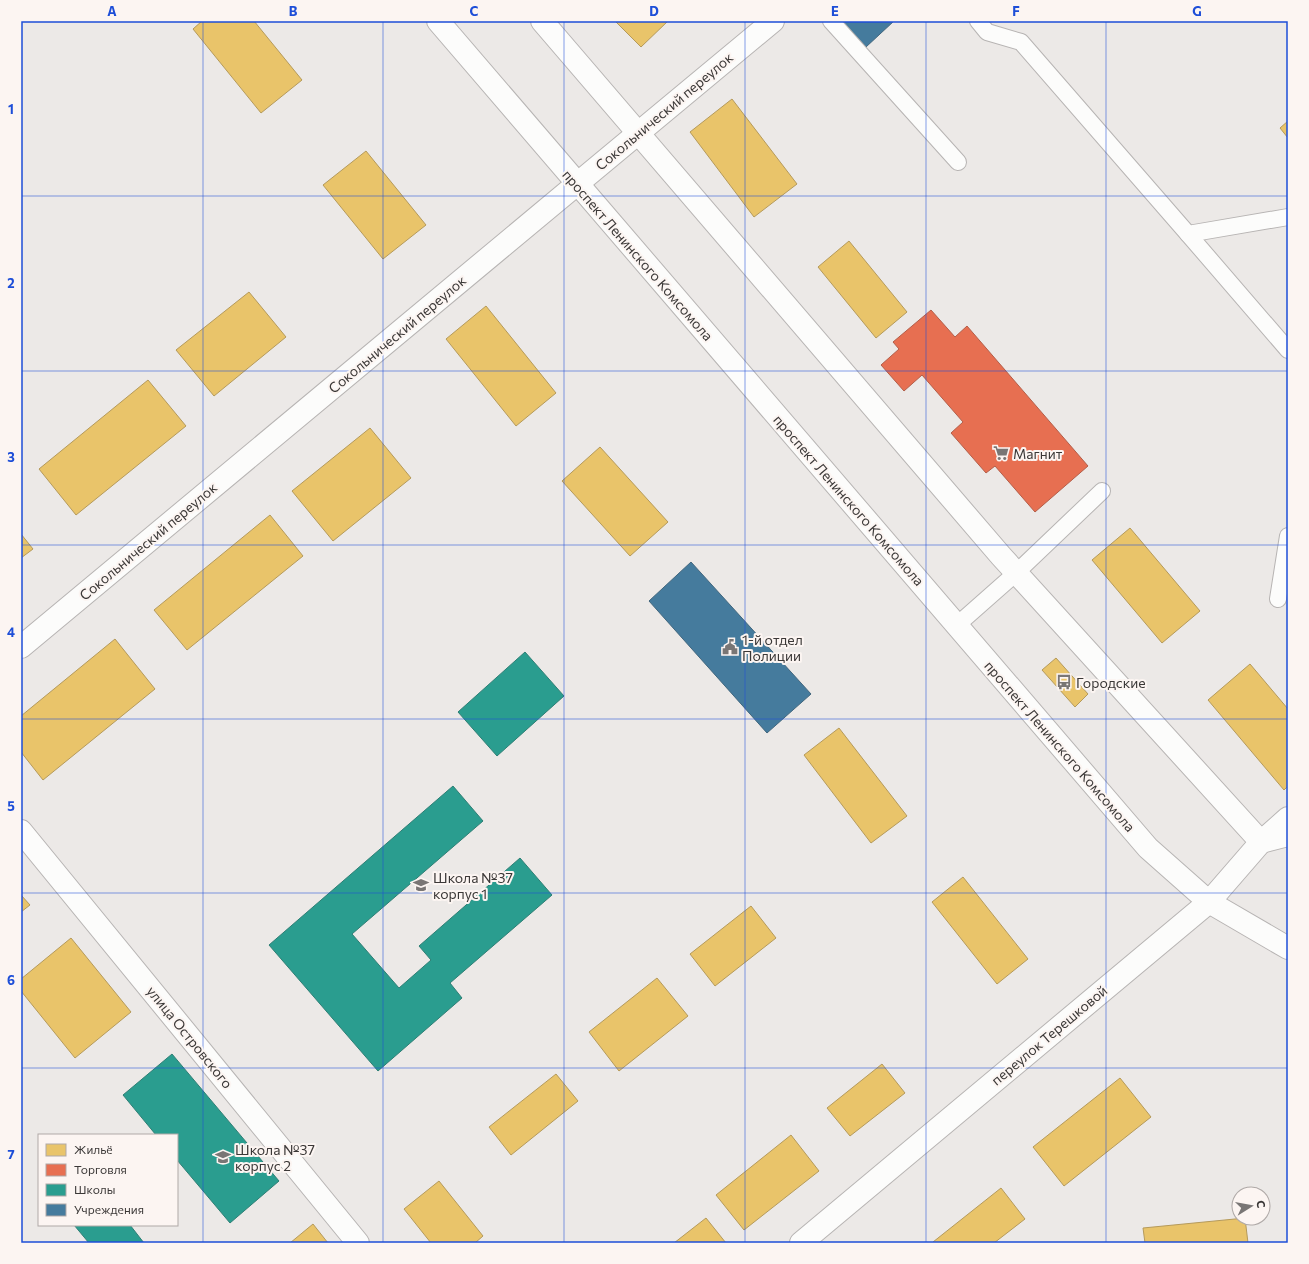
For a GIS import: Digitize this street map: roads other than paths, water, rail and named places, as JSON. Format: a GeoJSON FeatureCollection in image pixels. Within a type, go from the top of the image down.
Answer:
{"type":"FeatureCollection","features":[{"type":"Feature","properties":{"kind":"street","name":"проспект Ленинского Комсомола"},"geometry":{"type":"LineString","coordinates":[[438,21],[1148,848],[1209,902],[1288,948]]}},
{"type":"Feature","properties":{"kind":"street"},"geometry":{"type":"LineString","coordinates":[[542,21],[1016,572],[1261,842],[1288,835]]}},
{"type":"Feature","properties":{"kind":"street","name":"Сокольнический переулок"},"geometry":{"type":"LineString","coordinates":[[21,647],[773,21]]}},
{"type":"Feature","properties":{"kind":"street","name":"переулок Терешковой"},"geometry":{"type":"LineString","coordinates":[[801,1243],[1209,902],[1261,842],[1288,818]]}},
{"type":"Feature","properties":{"kind":"street","name":"улица Островского"},"geometry":{"type":"LineString","coordinates":[[21,831],[358,1243]]}},
{"type":"Feature","properties":{"kind":"lane"},"geometry":{"type":"LineString","coordinates":[[831,21],[958,162]]}},
{"type":"Feature","properties":{"kind":"lane"},"geometry":{"type":"LineString","coordinates":[[978,21],[987,32],[1021,42],[1288,350]]}},
{"type":"Feature","properties":{"kind":"lane"},"geometry":{"type":"LineString","coordinates":[[1188,234],[1288,217]]}},
{"type":"Feature","properties":{"kind":"lane"},"geometry":{"type":"LineString","coordinates":[[956,626],[1102,491]]}},
{"type":"Feature","properties":{"kind":"lane"},"geometry":{"type":"LineString","coordinates":[[1278,599],[1288,536]]}},
{"type":"Feature","properties":{"kind":"place","name":"Магнит"},"geometry":{"type":"Point","coordinates":[1001,453]}},
{"type":"Feature","properties":{"kind":"place","name":"1-й отдел Полиции"},"geometry":{"type":"Point","coordinates":[730,647]}},
{"type":"Feature","properties":{"kind":"place","name":"Городские"},"geometry":{"type":"Point","coordinates":[1064,682]}},
{"type":"Feature","properties":{"kind":"place","name":"Школа №37 корпус 1"},"geometry":{"type":"Point","coordinates":[421,885]}},
{"type":"Feature","properties":{"kind":"place","name":"Школа №37 корпус 2"},"geometry":{"type":"Point","coordinates":[223,1157]}}]}
